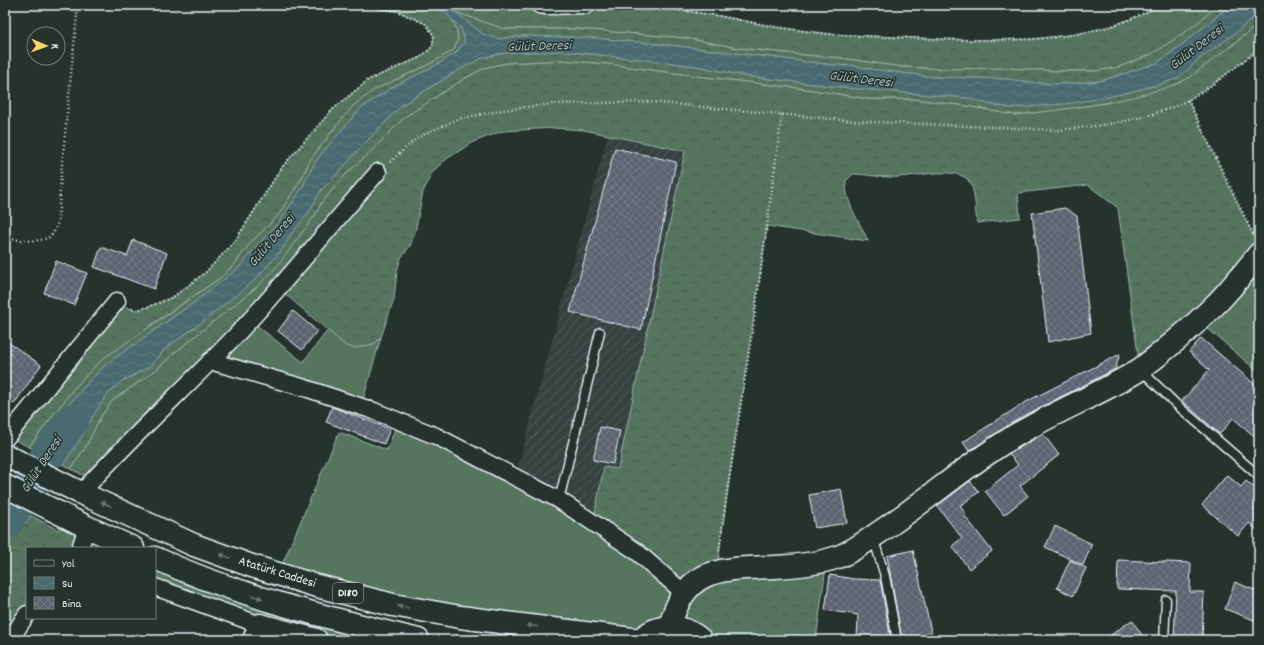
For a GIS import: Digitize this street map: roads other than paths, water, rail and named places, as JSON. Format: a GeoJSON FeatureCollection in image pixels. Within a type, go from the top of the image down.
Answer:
{"type":"FeatureCollection","features":[{"type":"Feature","properties":{"kind":"main road"},"geometry":{"type":"LineString","coordinates":[[670,627],[673,613],[679,600],[698,580],[706,575],[717,571],[797,566],[820,562],[840,556],[873,536],[1008,440],[1049,416],[1109,387],[1140,369],[1178,339],[1219,301],[1257,247]]}},
{"type":"Feature","properties":{"kind":"main road","name":"Atatürk Caddesi"},"geometry":{"type":"LineString","coordinates":[[12,458],[77,491],[194,545],[252,566],[317,586],[393,605],[460,617],[640,640],[654,630],[670,627],[687,630],[701,640]]}},
{"type":"Feature","properties":{"kind":"main road"},"geometry":{"type":"LineString","coordinates":[[5,486],[131,547]]}},
{"type":"Feature","properties":{"kind":"main road","name":"D180"},"geometry":{"type":"LineString","coordinates":[[156,558],[183,571],[241,592],[418,640]]}},
{"type":"Feature","properties":{"kind":"main road"},"geometry":{"type":"LineString","coordinates":[[257,632],[316,640]]}},
{"type":"Feature","properties":{"kind":"street"},"geometry":{"type":"LineString","coordinates":[[539,5],[587,5]]}},
{"type":"Feature","properties":{"kind":"street"},"geometry":{"type":"LineString","coordinates":[[77,491],[93,480],[238,333],[301,263],[378,172]]}},
{"type":"Feature","properties":{"kind":"street"},"geometry":{"type":"LineString","coordinates":[[5,439],[117,301]]}},
{"type":"Feature","properties":{"kind":"street"},"geometry":{"type":"LineString","coordinates":[[210,361],[374,411],[436,436],[559,500],[636,551],[684,593]]}},
{"type":"Feature","properties":{"kind":"street"},"geometry":{"type":"LineString","coordinates":[[80,547],[87,527]]}},
{"type":"Feature","properties":{"kind":"street"},"geometry":{"type":"LineString","coordinates":[[156,587],[257,632]]}},
{"type":"Feature","properties":{"kind":"street"},"geometry":{"type":"LineString","coordinates":[[10,640],[26,616]]}},
{"type":"Feature","properties":{"kind":"lane"},"geometry":{"type":"LineString","coordinates":[[559,500],[600,332]]}},
{"type":"Feature","properties":{"kind":"lane"},"geometry":{"type":"LineString","coordinates":[[1140,369],[1177,405],[1259,476]]}},
{"type":"Feature","properties":{"kind":"lane"},"geometry":{"type":"LineString","coordinates":[[873,536],[886,576],[897,640]]}},
{"type":"Feature","properties":{"kind":"lane"},"geometry":{"type":"LineString","coordinates":[[1164,640],[1166,600]]}},
{"type":"Feature","properties":{"kind":"water"},"geometry":{"type":"Polygon","coordinates":[[[437,5],[455,12],[483,34],[499,39],[524,36],[594,38],[678,46],[833,65],[855,66],[934,77],[1007,79],[1038,83],[1064,84],[1101,81],[1157,63],[1231,5],[1259,5],[1259,12],[1234,34],[1199,59],[1178,78],[1158,85],[1108,97],[1065,104],[1013,108],[992,105],[968,98],[849,88],[745,76],[702,67],[659,61],[562,51],[504,53],[482,58],[457,71],[402,105],[321,190],[308,214],[291,234],[283,248],[256,279],[201,323],[167,347],[149,367],[122,381],[108,394],[63,465],[36,450],[58,417],[93,377],[108,363],[189,306],[240,267],[280,221],[301,190],[314,164],[361,108],[394,86],[429,69],[456,53],[465,41],[461,28],[437,5]]]}},
{"type":"Feature","properties":{"kind":"water"},"geometry":{"type":"Polygon","coordinates":[[[5,502],[32,516],[18,530],[5,549],[5,502]]]}},
{"type":"Feature","properties":{"kind":"waterway","name":"Gülüt Deresi"},"geometry":{"type":"LineString","coordinates":[[5,524],[56,441],[73,420]]}}]}
